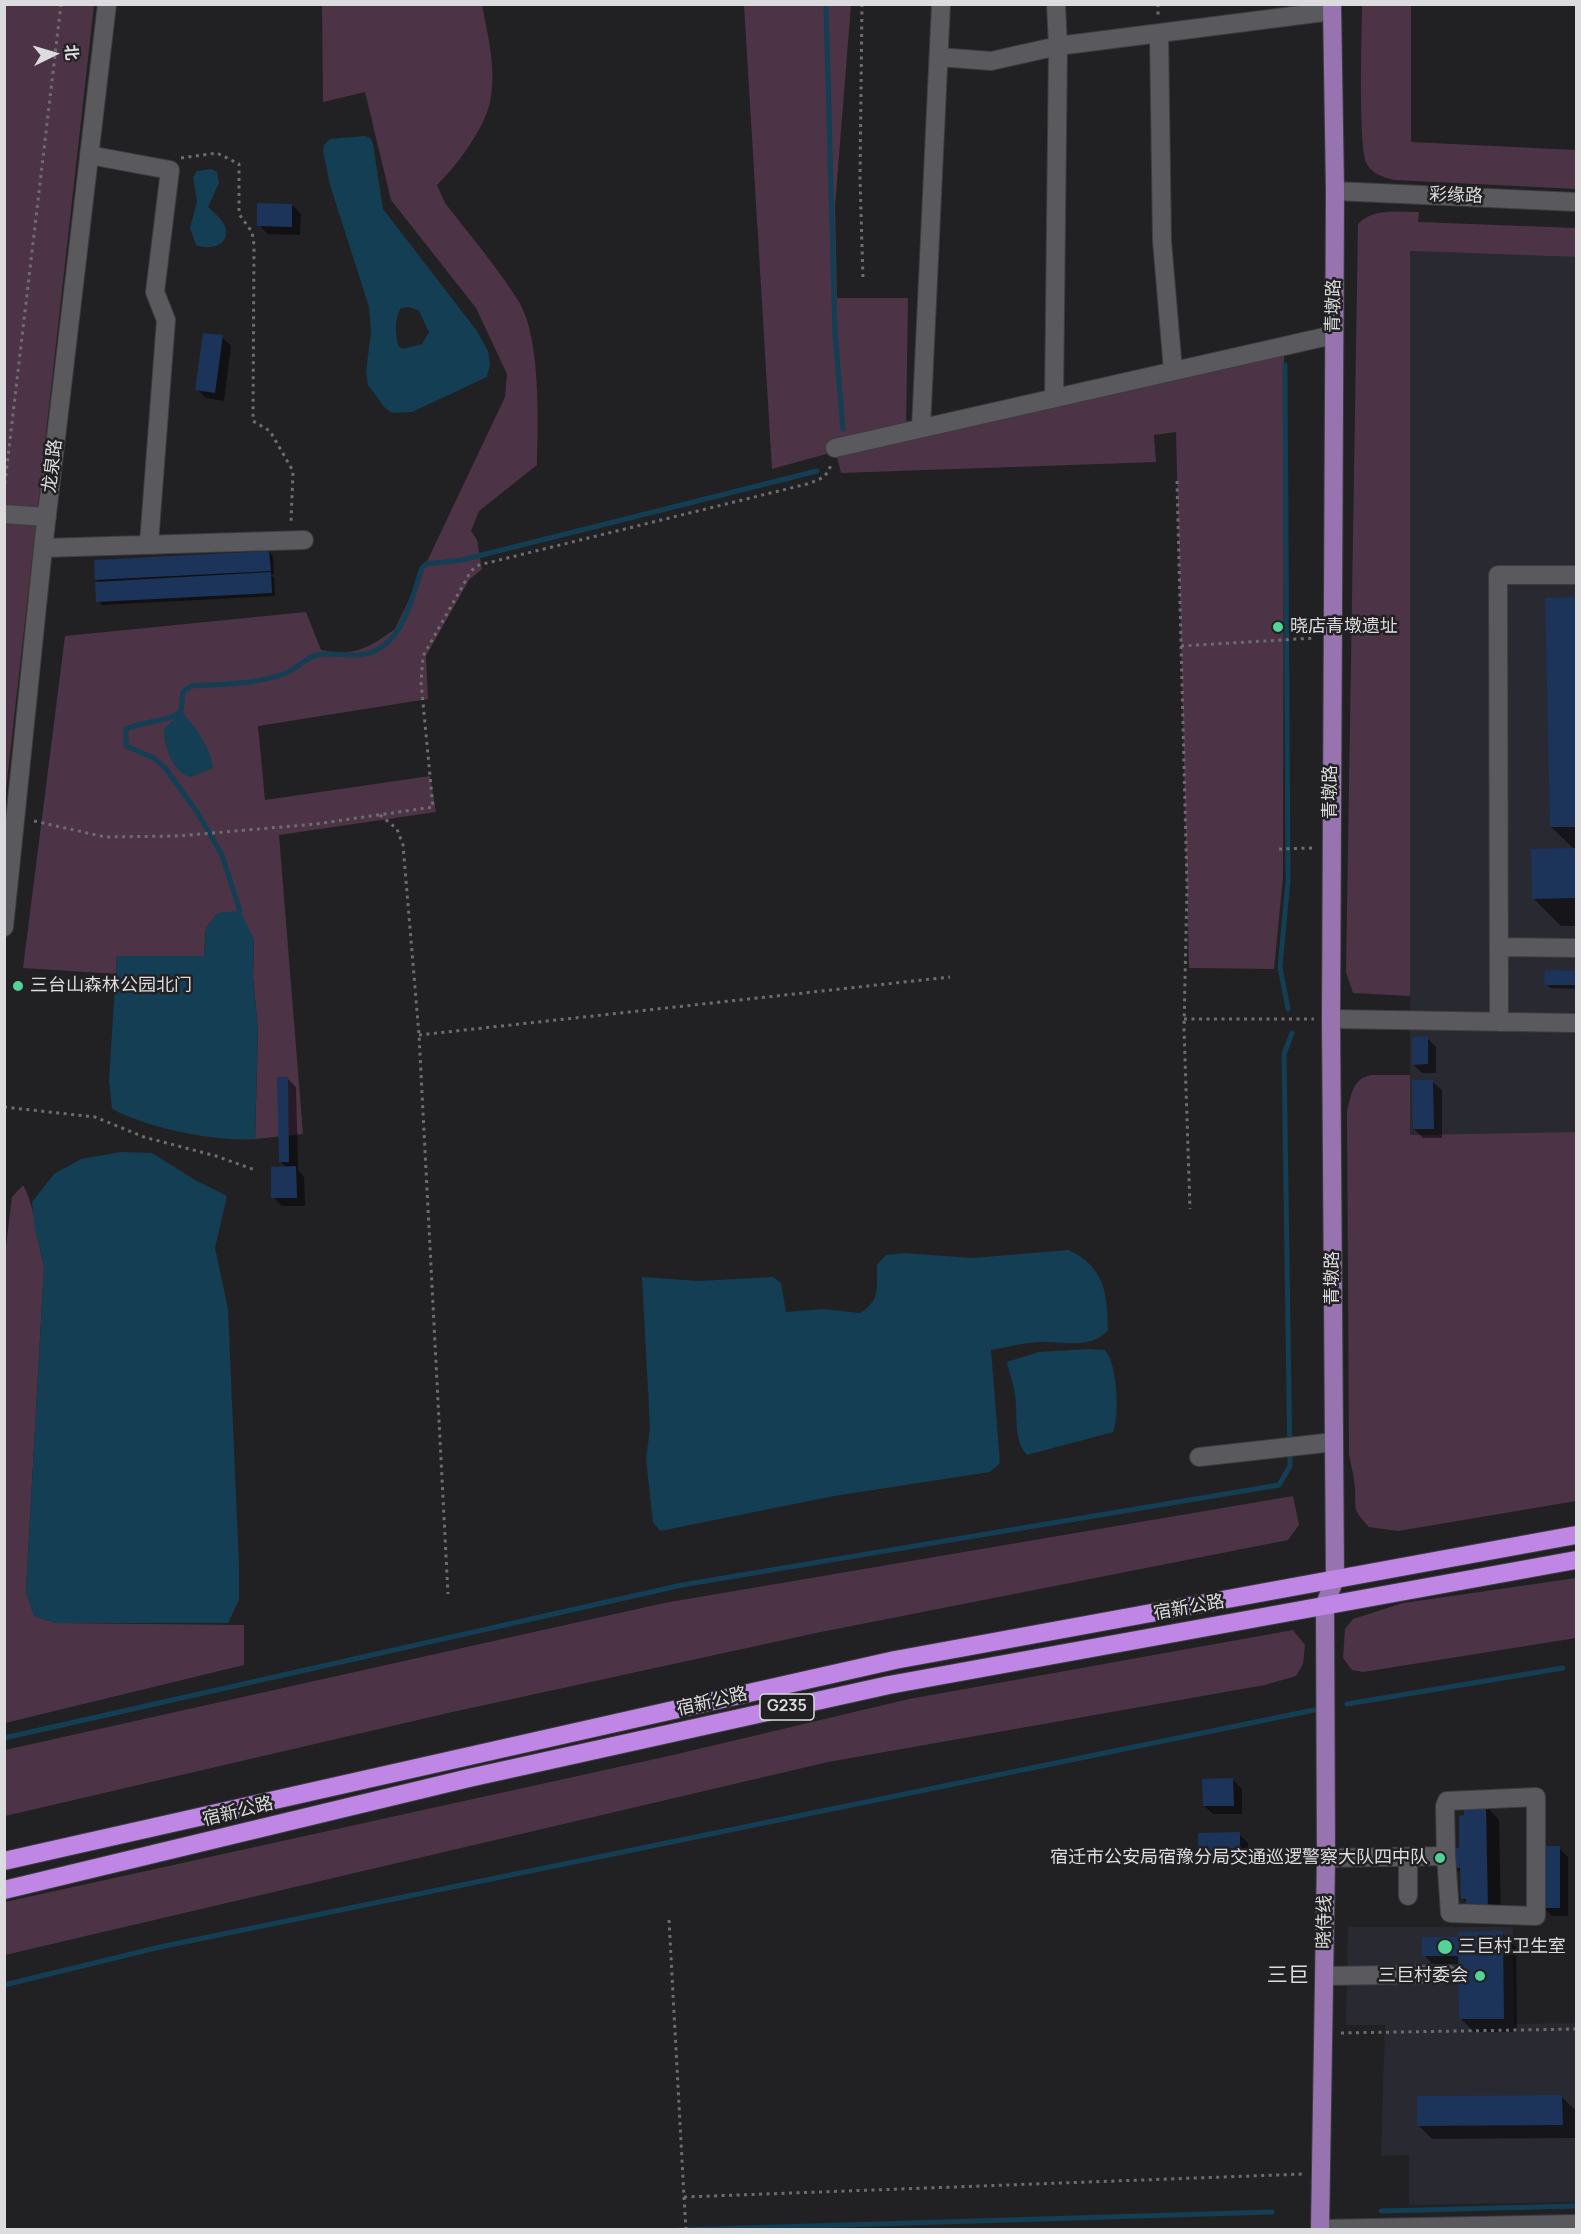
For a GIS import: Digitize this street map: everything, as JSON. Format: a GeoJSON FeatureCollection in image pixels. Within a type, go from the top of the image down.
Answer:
{"type":"FeatureCollection","features":[{"type":"Feature","properties":{"kind":"highway","name":"宿新公路"},"geometry":{"type":"LineString","coordinates":[[4,1861],[895,1660],[1576,1535]]}},
{"type":"Feature","properties":{"kind":"highway","name":"宿新公路"},"geometry":{"type":"LineString","coordinates":[[4,1890],[469,1778],[889,1685],[1576,1560]]}},
{"type":"Feature","properties":{"kind":"main road","name":"青墩路"},"geometry":{"type":"LineString","coordinates":[[1332,8],[1335,191],[1331,1019],[1335,1579]]}},
{"type":"Feature","properties":{"kind":"main road","name":"晓侍线"},"geometry":{"type":"LineString","coordinates":[[1320,2229],[1326,1858],[1325,1604],[1335,1579]]}},
{"type":"Feature","properties":{"kind":"street","name":"龙泉路"},"geometry":{"type":"LineString","coordinates":[[4,927],[47,517],[106,4]]}},
{"type":"Feature","properties":{"kind":"street"},"geometry":{"type":"LineString","coordinates":[[921,428],[941,4]]}},
{"type":"Feature","properties":{"kind":"street"},"geometry":{"type":"LineString","coordinates":[[1054,398],[1058,46],[1056,4]]}},
{"type":"Feature","properties":{"kind":"street"},"geometry":{"type":"LineString","coordinates":[[939,57],[991,61],[1058,46],[1159,34],[1332,8]]}},
{"type":"Feature","properties":{"kind":"street"},"geometry":{"type":"LineString","coordinates":[[1159,34],[1162,241],[1173,370]]}},
{"type":"Feature","properties":{"kind":"street"},"geometry":{"type":"LineString","coordinates":[[89,155],[170,170],[155,292],[166,320],[149,543]]}},
{"type":"Feature","properties":{"kind":"street","name":"彩缘路"},"geometry":{"type":"LineString","coordinates":[[1335,191],[1576,202]]}},
{"type":"Feature","properties":{"kind":"street"},"geometry":{"type":"LineString","coordinates":[[835,448],[1333,335]]}},
{"type":"Feature","properties":{"kind":"street"},"geometry":{"type":"LineString","coordinates":[[4,514],[47,517]]}},
{"type":"Feature","properties":{"kind":"street"},"geometry":{"type":"LineString","coordinates":[[44,548],[298,540]]}},
{"type":"Feature","properties":{"kind":"street"},"geometry":{"type":"LineString","coordinates":[[1499,1023],[1498,575],[1576,575]]}},
{"type":"Feature","properties":{"kind":"street"},"geometry":{"type":"LineString","coordinates":[[1499,947],[1576,948]]}},
{"type":"Feature","properties":{"kind":"street"},"geometry":{"type":"LineString","coordinates":[[1331,1019],[1576,1023]]}},
{"type":"Feature","properties":{"kind":"street"},"geometry":{"type":"LineString","coordinates":[[1199,1457],[1334,1442]]}},
{"type":"Feature","properties":{"kind":"street"},"geometry":{"type":"LineString","coordinates":[[1536,1797],[1536,1916],[1450,1913],[1446,1856],[1445,1806],[1447,1801],[1536,1797]]}},
{"type":"Feature","properties":{"kind":"street"},"geometry":{"type":"LineString","coordinates":[[1326,1858],[1446,1856]]}},
{"type":"Feature","properties":{"kind":"street"},"geometry":{"type":"LineString","coordinates":[[1408,1857],[1408,1896]]}},
{"type":"Feature","properties":{"kind":"street"},"geometry":{"type":"LineString","coordinates":[[1324,1976],[1448,1974]]}},
{"type":"Feature","properties":{"kind":"street"},"geometry":{"type":"LineString","coordinates":[[1320,2229],[1576,2224]]}},
{"type":"Feature","properties":{"kind":"path"},"geometry":{"type":"LineString","coordinates":[[4,491],[62,4]]}},
{"type":"Feature","properties":{"kind":"path"},"geometry":{"type":"LineString","coordinates":[[862,4],[860,179],[863,279]]}},
{"type":"Feature","properties":{"kind":"path"},"geometry":{"type":"LineString","coordinates":[[170,170],[177,160],[185,157],[217,153],[239,164],[239,214],[252,232],[254,246],[253,421],[270,431],[293,471],[298,540]]}},
{"type":"Feature","properties":{"kind":"path"},"geometry":{"type":"LineString","coordinates":[[16,816],[105,837],[227,834],[433,807],[421,682],[423,656],[471,571],[479,565],[819,480],[829,472],[835,448]]}},
{"type":"Feature","properties":{"kind":"path"},"geometry":{"type":"LineString","coordinates":[[1177,481],[1187,886],[1184,1019],[1190,1209]]}},
{"type":"Feature","properties":{"kind":"path"},"geometry":{"type":"LineString","coordinates":[[1181,646],[1297,640]]}},
{"type":"Feature","properties":{"kind":"path"},"geometry":{"type":"LineString","coordinates":[[380,815],[397,829],[403,845],[419,1035],[448,1594]]}},
{"type":"Feature","properties":{"kind":"path"},"geometry":{"type":"LineString","coordinates":[[1280,849],[1292,848]]}},
{"type":"Feature","properties":{"kind":"path"},"geometry":{"type":"LineString","coordinates":[[419,1035],[950,977]]}},
{"type":"Feature","properties":{"kind":"path"},"geometry":{"type":"LineString","coordinates":[[1184,1019],[1331,1019]]}},
{"type":"Feature","properties":{"kind":"path"},"geometry":{"type":"LineString","coordinates":[[4,1107],[95,1117],[144,1137],[216,1156],[255,1170]]}},
{"type":"Feature","properties":{"kind":"path"},"geometry":{"type":"LineString","coordinates":[[669,1920],[686,2229]]}},
{"type":"Feature","properties":{"kind":"path"},"geometry":{"type":"LineString","coordinates":[[1324,2034],[1576,2029]]}},
{"type":"Feature","properties":{"kind":"path"},"geometry":{"type":"LineString","coordinates":[[684,2197],[1321,2174]]}},
{"type":"Feature","properties":{"kind":"shaded area"},"geometry":{"type":"Polygon","coordinates":[[[5,5],[94,5],[5,799],[5,5]]]}},
{"type":"Feature","properties":{"kind":"shaded area"},"geometry":{"type":"Polygon","coordinates":[[[322,5],[482,5],[493,78],[490,102],[482,124],[469,146],[437,185],[445,203],[502,277],[519,302],[526,318],[535,359],[537,382],[537,465],[479,511],[471,531],[477,540],[482,569],[469,580],[426,656],[428,699],[258,726],[265,800],[430,776],[436,812],[279,835],[303,1134],[255,1139],[258,1030],[253,977],[254,939],[218,913],[206,928],[204,956],[117,956],[116,974],[23,968],[65,636],[306,612],[321,650],[343,652],[369,646],[395,629],[505,397],[507,374],[476,308],[391,200],[365,92],[323,102],[322,5]]]}},
{"type":"Feature","properties":{"kind":"shaded area"},"geometry":{"type":"Polygon","coordinates":[[[744,5],[851,5],[835,206],[837,298],[908,298],[906,432],[772,469],[744,5]]]}},
{"type":"Feature","properties":{"kind":"shaded area"},"geometry":{"type":"Polygon","coordinates":[[[1362,5],[1411,5],[1411,142],[1576,150],[1576,189],[1394,180],[1372,170],[1367,164],[1362,137],[1362,5]]]}},
{"type":"Feature","properties":{"kind":"shaded area"},"geometry":{"type":"Polygon","coordinates":[[[1419,212],[1418,222],[1576,228],[1576,257],[1410,251],[1410,996],[1353,993],[1346,972],[1358,224],[1378,213],[1419,212]]]}},
{"type":"Feature","properties":{"kind":"shaded area"},"geometry":{"type":"Polygon","coordinates":[[[1410,251],[1576,257],[1576,1132],[1410,1135],[1410,251]]]}},
{"type":"Feature","properties":{"kind":"shaded area"},"geometry":{"type":"Polygon","coordinates":[[[1284,353],[1283,877],[1274,969],[1189,968],[1176,432],[1154,435],[1156,462],[841,473],[837,457],[1284,353]]]}},
{"type":"Feature","properties":{"kind":"shaded area"},"geometry":{"type":"Polygon","coordinates":[[[1371,1075],[1410,1075],[1410,1135],[1576,1132],[1576,1501],[1398,1531],[1369,1527],[1357,1512],[1355,1484],[1349,1454],[1347,1111],[1356,1084],[1371,1075]]]}},
{"type":"Feature","properties":{"kind":"shaded area"},"geometry":{"type":"Polygon","coordinates":[[[23,1185],[34,1214],[44,1267],[26,1591],[34,1616],[56,1623],[244,1625],[244,1665],[5,1723],[4,1263],[12,1197],[23,1185]]]}},
{"type":"Feature","properties":{"kind":"shaded area"},"geometry":{"type":"Polygon","coordinates":[[[1293,1496],[1299,1525],[1288,1540],[816,1633],[448,1713],[5,1816],[5,1750],[664,1603],[1293,1496]]]}},
{"type":"Feature","properties":{"kind":"shaded area"},"geometry":{"type":"Polygon","coordinates":[[[1576,1578],[1576,1638],[1363,1672],[1352,1670],[1343,1658],[1345,1629],[1353,1619],[1403,1603],[1576,1578]]]}},
{"type":"Feature","properties":{"kind":"shaded area"},"geometry":{"type":"Polygon","coordinates":[[[1293,1630],[1305,1645],[1303,1664],[1296,1676],[1265,1685],[828,1762],[5,1955],[5,1902],[673,1755],[909,1699],[1293,1630]]]}},
{"type":"Feature","properties":{"kind":"shaded area"},"geometry":{"type":"Polygon","coordinates":[[[1348,1927],[1513,1927],[1514,2024],[1576,2023],[1576,2202],[1409,2205],[1409,2155],[1381,2156],[1385,2025],[1346,2025],[1348,1927]]]}},
{"type":"Feature","properties":{"kind":"water"},"geometry":{"type":"Polygon","coordinates":[[[365,136],[370,138],[373,144],[383,209],[477,331],[488,351],[490,364],[487,377],[412,412],[392,413],[385,408],[368,385],[366,372],[371,332],[369,307],[330,185],[323,151],[324,145],[330,139],[365,136]],[[409,307],[401,308],[399,312],[396,332],[399,347],[403,349],[422,344],[429,332],[419,311],[409,307]]]}},
{"type":"Feature","properties":{"kind":"water"},"geometry":{"type":"Polygon","coordinates":[[[211,169],[217,172],[219,183],[208,207],[224,223],[226,236],[221,244],[206,247],[196,245],[190,228],[197,202],[193,177],[197,171],[211,169]]]}},
{"type":"Feature","properties":{"kind":"water"},"geometry":{"type":"Polygon","coordinates":[[[181,712],[202,738],[213,768],[190,777],[178,770],[170,758],[164,736],[164,729],[181,712]]]}},
{"type":"Feature","properties":{"kind":"water"},"geometry":{"type":"Polygon","coordinates":[[[240,911],[254,939],[253,978],[258,1030],[255,1139],[201,1136],[162,1128],[112,1109],[109,1080],[117,956],[204,956],[206,928],[218,913],[240,911]]]}},
{"type":"Feature","properties":{"kind":"water"},"geometry":{"type":"Polygon","coordinates":[[[121,1152],[152,1153],[195,1180],[227,1196],[215,1248],[228,1309],[239,1565],[239,1600],[228,1623],[56,1623],[34,1616],[26,1591],[44,1267],[35,1229],[32,1202],[54,1174],[81,1159],[121,1152]]]}},
{"type":"Feature","properties":{"kind":"water"},"geometry":{"type":"Polygon","coordinates":[[[1069,1250],[1090,1265],[1102,1283],[1107,1304],[1108,1330],[1101,1336],[1086,1342],[1036,1342],[991,1350],[1000,1463],[990,1472],[834,1496],[660,1531],[653,1522],[646,1459],[650,1428],[642,1277],[698,1281],[773,1277],[781,1283],[786,1312],[823,1309],[860,1313],[875,1298],[877,1265],[886,1255],[904,1253],[972,1258],[1069,1250]]]}},
{"type":"Feature","properties":{"kind":"water"},"geometry":{"type":"Polygon","coordinates":[[[1105,1350],[1112,1366],[1117,1402],[1113,1432],[1027,1455],[1018,1435],[1014,1391],[1007,1362],[1039,1352],[1105,1350]]]}},
{"type":"Feature","properties":{"kind":"building"},"geometry":{"type":"Polygon","coordinates":[[[257,203],[292,204],[292,227],[257,226],[257,203]]]}},
{"type":"Feature","properties":{"kind":"building"},"geometry":{"type":"Polygon","coordinates":[[[203,333],[223,335],[215,393],[195,390],[203,333]]]}},
{"type":"Feature","properties":{"kind":"building"},"geometry":{"type":"Polygon","coordinates":[[[269,551],[271,571],[95,580],[94,560],[269,551]]]}},
{"type":"Feature","properties":{"kind":"building"},"geometry":{"type":"Polygon","coordinates":[[[271,572],[272,593],[96,602],[95,582],[271,572]]]}},
{"type":"Feature","properties":{"kind":"building"},"geometry":{"type":"Polygon","coordinates":[[[1576,597],[1576,827],[1550,827],[1545,598],[1576,597]]]}},
{"type":"Feature","properties":{"kind":"building"},"geometry":{"type":"Polygon","coordinates":[[[1576,848],[1576,898],[1532,899],[1531,849],[1576,848]]]}},
{"type":"Feature","properties":{"kind":"building"},"geometry":{"type":"Polygon","coordinates":[[[1545,970],[1576,971],[1576,985],[1544,985],[1545,970]]]}},
{"type":"Feature","properties":{"kind":"building"},"geometry":{"type":"Polygon","coordinates":[[[1428,1036],[1428,1064],[1412,1065],[1412,1037],[1428,1036]]]}},
{"type":"Feature","properties":{"kind":"building"},"geometry":{"type":"Polygon","coordinates":[[[277,1077],[288,1077],[289,1162],[279,1162],[277,1077]]]}},
{"type":"Feature","properties":{"kind":"building"},"geometry":{"type":"Polygon","coordinates":[[[1412,1080],[1433,1080],[1434,1129],[1413,1129],[1412,1080]]]}},
{"type":"Feature","properties":{"kind":"building"},"geometry":{"type":"Polygon","coordinates":[[[296,1166],[297,1198],[271,1198],[271,1167],[296,1166]]]}},
{"type":"Feature","properties":{"kind":"building"},"geometry":{"type":"Polygon","coordinates":[[[1233,1778],[1234,1806],[1203,1806],[1202,1779],[1233,1778]]]}},
{"type":"Feature","properties":{"kind":"building"},"geometry":{"type":"Polygon","coordinates":[[[1464,1805],[1486,1805],[1488,1909],[1466,1910],[1466,1899],[1461,1899],[1460,1868],[1454,1868],[1454,1848],[1459,1848],[1459,1816],[1464,1815],[1464,1805]]]}},
{"type":"Feature","properties":{"kind":"building"},"geometry":{"type":"Polygon","coordinates":[[[1240,1832],[1240,1850],[1198,1851],[1198,1833],[1240,1832]]]}},
{"type":"Feature","properties":{"kind":"building"},"geometry":{"type":"Polygon","coordinates":[[[1542,1846],[1560,1846],[1560,1908],[1541,1908],[1542,1846]]]}},
{"type":"Feature","properties":{"kind":"building"},"geometry":{"type":"Polygon","coordinates":[[[1503,1931],[1504,2019],[1459,2019],[1458,1956],[1422,1956],[1422,1937],[1458,1937],[1458,1932],[1503,1931]]]}},
{"type":"Feature","properties":{"kind":"building"},"geometry":{"type":"Polygon","coordinates":[[[1562,2095],[1563,2125],[1417,2126],[1417,2096],[1562,2095]]]}},
{"type":"Feature","properties":{"kind":"waterway"},"geometry":{"type":"LineString","coordinates":[[826,4],[835,334],[843,429]]}},
{"type":"Feature","properties":{"kind":"waterway"},"geometry":{"type":"LineString","coordinates":[[1285,365],[1288,881],[1280,967],[1288,1009]]}},
{"type":"Feature","properties":{"kind":"waterway"},"geometry":{"type":"LineString","coordinates":[[240,911],[222,855],[197,812],[166,769],[154,758],[126,746],[126,729],[175,716],[181,712],[183,692],[191,686],[262,680],[286,673],[317,655],[359,655],[374,652],[395,635],[408,609],[422,568],[426,564],[462,560],[817,471]]}},
{"type":"Feature","properties":{"kind":"waterway"},"geometry":{"type":"LineString","coordinates":[[4,1738],[682,1585],[1279,1485],[1290,1466],[1284,1054],[1292,1033]]}},
{"type":"Feature","properties":{"kind":"waterway"},"geometry":{"type":"LineString","coordinates":[[1347,1704],[1563,1668]]}},
{"type":"Feature","properties":{"kind":"waterway"},"geometry":{"type":"LineString","coordinates":[[4,1985],[160,1947],[1314,1710]]}},
{"type":"Feature","properties":{"kind":"waterway"},"geometry":{"type":"LineString","coordinates":[[1381,2211],[1576,2206]]}},
{"type":"Feature","properties":{"kind":"waterway"},"geometry":{"type":"LineString","coordinates":[[678,2230],[1272,2212]]}},
{"type":"Feature","properties":{"kind":"place","name":"晓店青墩遗址"},"geometry":{"type":"Point","coordinates":[1278,627]}},
{"type":"Feature","properties":{"kind":"place","name":"三台山森林公园北门"},"geometry":{"type":"Point","coordinates":[18,986]}},
{"type":"Feature","properties":{"kind":"place","name":"宿迁市公安局宿豫分局交通巡逻警察大队四中队"},"geometry":{"type":"Point","coordinates":[1440,1858]}},
{"type":"Feature","properties":{"kind":"place","name":"三巨村卫生室"},"geometry":{"type":"Point","coordinates":[1445,1947]}},
{"type":"Feature","properties":{"kind":"place","name":"三巨村委会"},"geometry":{"type":"Point","coordinates":[1480,1976]}},
{"type":"Feature","properties":{"kind":"district","name":"三巨"},"geometry":{"type":"Point","coordinates":[1288,1976]}}]}
